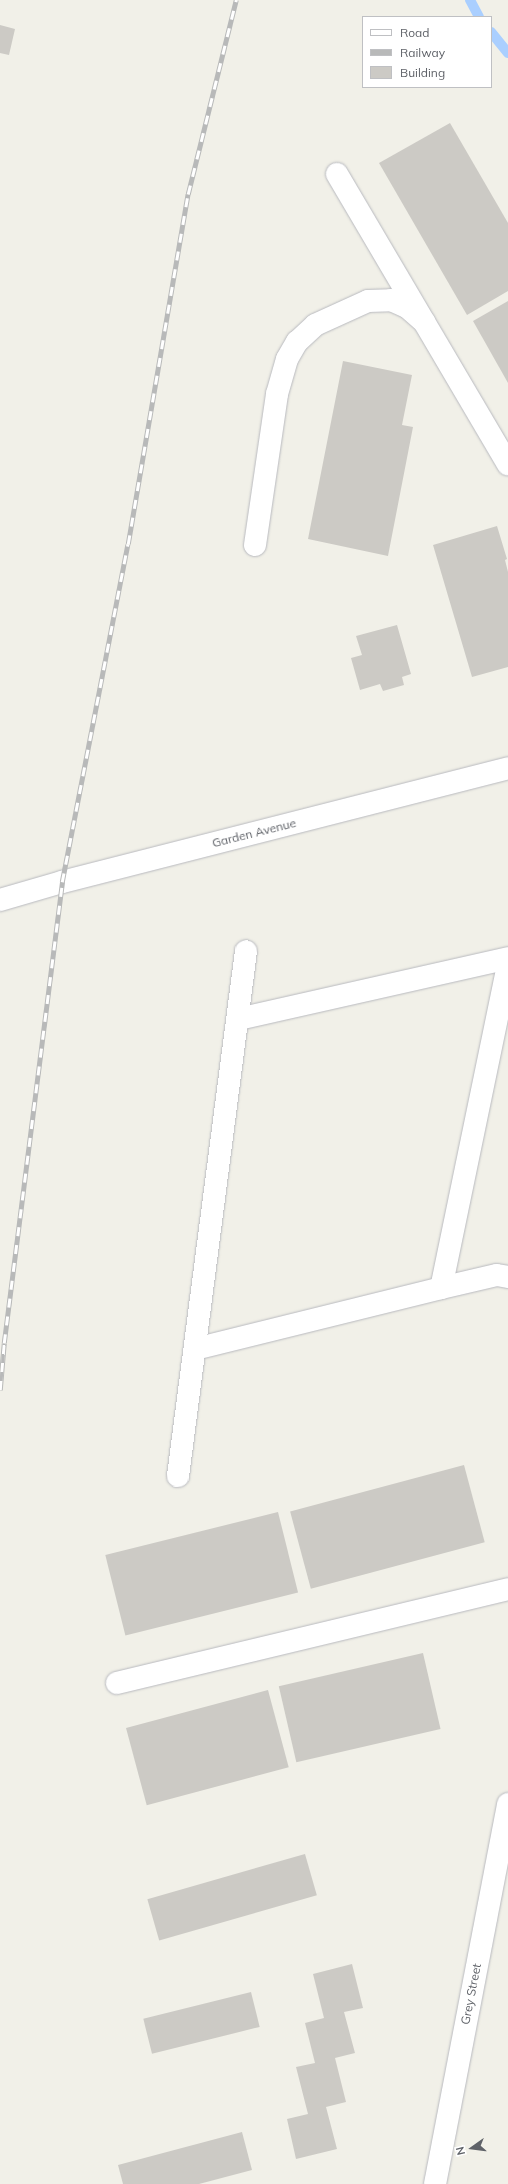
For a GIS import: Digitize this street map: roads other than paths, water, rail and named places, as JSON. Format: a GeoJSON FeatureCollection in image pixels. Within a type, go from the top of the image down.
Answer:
{"type":"FeatureCollection","features":[{"type":"Feature","properties":{"kind":"street"},"geometry":{"type":"LineString","coordinates":[[337,174],[508,464]]}},
{"type":"Feature","properties":{"kind":"street"},"geometry":{"type":"LineString","coordinates":[[255,545],[277,394],[287,359],[297,342],[315,325],[368,301],[391,300],[407,307],[424,322]]}},
{"type":"Feature","properties":{"kind":"street","name":"Garden Avenue"},"geometry":{"type":"LineString","coordinates":[[0,900],[78,878],[508,768]]}},
{"type":"Feature","properties":{"kind":"street"},"geometry":{"type":"LineString","coordinates":[[178,1476],[246,951]]}},
{"type":"Feature","properties":{"kind":"street"},"geometry":{"type":"LineString","coordinates":[[238,1019],[508,958]]}},
{"type":"Feature","properties":{"kind":"street"},"geometry":{"type":"LineString","coordinates":[[442,1288],[508,966]]}},
{"type":"Feature","properties":{"kind":"street"},"geometry":{"type":"LineString","coordinates":[[195,1349],[498,1275],[508,1278]]}},
{"type":"Feature","properties":{"kind":"street"},"geometry":{"type":"LineString","coordinates":[[117,1683],[508,1588]]}},
{"type":"Feature","properties":{"kind":"street","name":"Grey Street"},"geometry":{"type":"LineString","coordinates":[[435,2184],[508,1804]]}},
{"type":"Feature","properties":{"kind":"waterway"},"geometry":{"type":"LineString","coordinates":[[470,0],[478,16]]}},
{"type":"Feature","properties":{"kind":"waterway"},"geometry":{"type":"LineString","coordinates":[[492,33],[508,53]]}},
{"type":"Feature","properties":{"kind":"railway"},"geometry":{"type":"LineString","coordinates":[[0,1390],[4,1343],[62,882],[128,544],[188,194],[236,0]]}}]}
